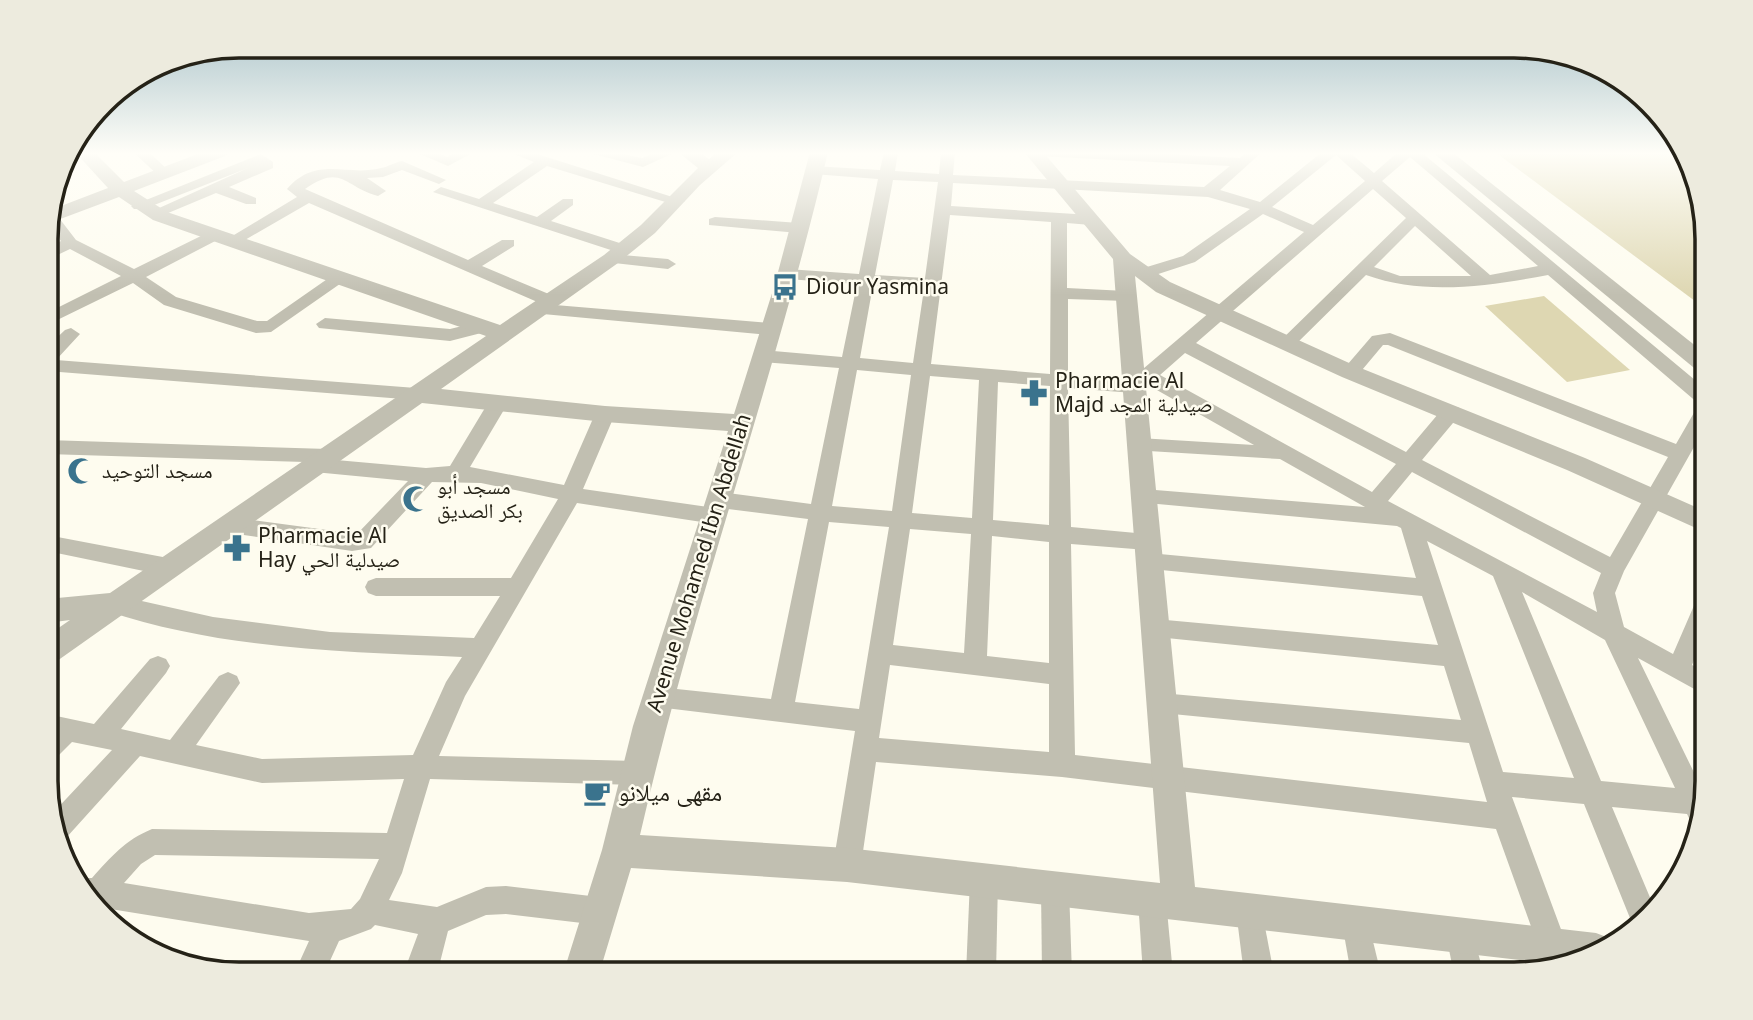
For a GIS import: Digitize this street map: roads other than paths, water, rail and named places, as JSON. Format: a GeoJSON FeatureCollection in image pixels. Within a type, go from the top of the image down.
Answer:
{"type":"FeatureCollection","features":[{"type":"Feature","properties":{"kind":"street"},"geometry":{"type":"LineString","coordinates":[[59,213],[94,200]]}},
{"type":"Feature","properties":{"kind":"street"},"geometry":{"type":"LineString","coordinates":[[132,200],[147,210],[223,238],[493,330]]}},
{"type":"Feature","properties":{"kind":"street"},"geometry":{"type":"LineString","coordinates":[[147,210],[168,200]]}},
{"type":"Feature","properties":{"kind":"street"},"geometry":{"type":"LineString","coordinates":[[147,210],[181,200]]}},
{"type":"Feature","properties":{"kind":"street"},"geometry":{"type":"LineString","coordinates":[[58,314],[132,275],[223,238],[303,200]]}},
{"type":"Feature","properties":{"kind":"street"},"geometry":{"type":"LineString","coordinates":[[314,200],[470,266],[544,305],[770,329]]}},
{"type":"Feature","properties":{"kind":"street"},"geometry":{"type":"LineString","coordinates":[[469,200],[540,223],[617,254],[668,264]]}},
{"type":"Feature","properties":{"kind":"street"},"geometry":{"type":"LineString","coordinates":[[481,205],[490,200]]}},
{"type":"Feature","properties":{"kind":"street"},"geometry":{"type":"LineString","coordinates":[[672,200],[677,201]]}},
{"type":"Feature","properties":{"kind":"street","name":"Avenue Mohamed Ibn Abdellah"},"geometry":{"type":"LineString","coordinates":[[584,962],[619,850],[636,773],[658,698],[788,274],[806,200]]}},
{"type":"Feature","properties":{"kind":"street"},"geometry":{"type":"LineString","coordinates":[[782,712],[881,200]]}},
{"type":"Feature","properties":{"kind":"street"},"geometry":{"type":"LineString","coordinates":[[847,864],[901,520],[919,369],[944,200]]}},
{"type":"Feature","properties":{"kind":"street"},"geometry":{"type":"LineString","coordinates":[[1074,200],[1133,266],[1220,313],[1350,372],[1656,498],[1695,517]]}},
{"type":"Feature","properties":{"kind":"street"},"geometry":{"type":"LineString","coordinates":[[1242,200],[1315,231]]}},
{"type":"Feature","properties":{"kind":"street"},"geometry":{"type":"LineString","coordinates":[[1133,266],[1189,259],[1272,200]]}},
{"type":"Feature","properties":{"kind":"street"},"geometry":{"type":"LineString","coordinates":[[1140,381],[1351,200]]}},
{"type":"Feature","properties":{"kind":"street"},"geometry":{"type":"LineString","coordinates":[[1394,200],[1486,281]]}},
{"type":"Feature","properties":{"kind":"street"},"geometry":{"type":"LineString","coordinates":[[1467,200],[1695,390]]}},
{"type":"Feature","properties":{"kind":"street"},"geometry":{"type":"LineString","coordinates":[[1500,200],[1695,357]]}},
{"type":"Feature","properties":{"kind":"street"},"geometry":{"type":"LineString","coordinates":[[58,644],[416,394],[493,330],[544,305],[617,254],[677,201]]}},
{"type":"Feature","properties":{"kind":"street"},"geometry":{"type":"LineString","coordinates":[[540,223],[568,202]]}},
{"type":"Feature","properties":{"kind":"street"},"geometry":{"type":"LineString","coordinates":[[943,210],[1090,220]]}},
{"type":"Feature","properties":{"kind":"street"},"geometry":{"type":"LineString","coordinates":[[1059,218],[1062,765]]}},
{"type":"Feature","properties":{"kind":"street"},"geometry":{"type":"LineString","coordinates":[[1286,344],[1415,218]]}},
{"type":"Feature","properties":{"kind":"street"},"geometry":{"type":"LineString","coordinates":[[715,222],[799,228]]}},
{"type":"Feature","properties":{"kind":"street"},"geometry":{"type":"LineString","coordinates":[[58,229],[70,243],[132,275],[151,290],[189,308],[265,328],[339,279]]}},
{"type":"Feature","properties":{"kind":"street"},"geometry":{"type":"LineString","coordinates":[[58,249],[70,243]]}},
{"type":"Feature","properties":{"kind":"street"},"geometry":{"type":"LineString","coordinates":[[470,266],[508,243]]}},
{"type":"Feature","properties":{"kind":"street"},"geometry":{"type":"LineString","coordinates":[[1133,266],[1126,296],[1140,381],[1139,444],[1168,777],[1166,901],[1159,962]]}},
{"type":"Feature","properties":{"kind":"street"},"geometry":{"type":"LineString","coordinates":[[1363,269],[1398,281],[1486,281],[1551,269]]}},
{"type":"Feature","properties":{"kind":"street"},"geometry":{"type":"LineString","coordinates":[[788,274],[932,284]]}},
{"type":"Feature","properties":{"kind":"street"},"geometry":{"type":"LineString","coordinates":[[1059,293],[1126,296]]}},
{"type":"Feature","properties":{"kind":"street"},"geometry":{"type":"LineString","coordinates":[[325,324],[450,335],[493,330]]}},
{"type":"Feature","properties":{"kind":"street"},"geometry":{"type":"LineString","coordinates":[[58,347],[71,334]]}},
{"type":"Feature","properties":{"kind":"street"},"geometry":{"type":"LineString","coordinates":[[1350,372],[1378,340],[1390,339],[1681,454]]}},
{"type":"Feature","properties":{"kind":"street"},"geometry":{"type":"LineString","coordinates":[[1183,344],[1614,569]]}},
{"type":"Feature","properties":{"kind":"street"},"geometry":{"type":"LineString","coordinates":[[762,356],[1059,381],[1140,381],[1502,570],[1695,678]]}},
{"type":"Feature","properties":{"kind":"street"},"geometry":{"type":"LineString","coordinates":[[58,366],[416,394],[605,414],[741,423]]}},
{"type":"Feature","properties":{"kind":"street"},"geometry":{"type":"LineString","coordinates":[[975,665],[989,375]]}},
{"type":"Feature","properties":{"kind":"street"},"geometry":{"type":"LineString","coordinates":[[456,473],[498,403]]}},
{"type":"Feature","properties":{"kind":"street"},"geometry":{"type":"LineString","coordinates":[[1375,503],[1451,412]]}},
{"type":"Feature","properties":{"kind":"street"},"geometry":{"type":"LineString","coordinates":[[98,894],[329,929],[361,919],[387,873],[421,767],[455,690],[478,648],[556,526],[605,414]]}},
{"type":"Feature","properties":{"kind":"street"},"geometry":{"type":"LineString","coordinates":[[1694,800],[1613,631],[1604,593],[1614,569],[1695,429]]}},
{"type":"Feature","properties":{"kind":"street"},"geometry":{"type":"LineString","coordinates":[[1139,444],[1281,453]]}},
{"type":"Feature","properties":{"kind":"street"},"geometry":{"type":"LineString","coordinates":[[58,448],[321,460],[426,475],[456,473],[485,476],[570,494],[1060,534],[1148,552],[1432,589]]}},
{"type":"Feature","properties":{"kind":"street"},"geometry":{"type":"LineString","coordinates":[[230,525],[352,543],[363,542],[426,475]]}},
{"type":"Feature","properties":{"kind":"street"},"geometry":{"type":"LineString","coordinates":[[1143,497],[1406,521]]}},
{"type":"Feature","properties":{"kind":"street"},"geometry":{"type":"LineString","coordinates":[[1406,521],[1432,589],[1505,817],[1556,954]]}},
{"type":"Feature","properties":{"kind":"street"},"geometry":{"type":"LineString","coordinates":[[58,544],[168,567]]}},
{"type":"Feature","properties":{"kind":"street"},"geometry":{"type":"LineString","coordinates":[[1502,570],[1641,910]]}},
{"type":"Feature","properties":{"kind":"street"},"geometry":{"type":"LineString","coordinates":[[376,587],[517,587]]}},
{"type":"Feature","properties":{"kind":"street"},"geometry":{"type":"LineString","coordinates":[[58,610],[115,604],[214,627],[330,642],[478,648]]}},
{"type":"Feature","properties":{"kind":"street"},"geometry":{"type":"LineString","coordinates":[[1155,629],[1454,657]]}},
{"type":"Feature","properties":{"kind":"street"},"geometry":{"type":"LineString","coordinates":[[1678,668],[1695,629]]}},
{"type":"Feature","properties":{"kind":"street"},"geometry":{"type":"LineString","coordinates":[[881,654],[1060,675]]}},
{"type":"Feature","properties":{"kind":"street"},"geometry":{"type":"LineString","coordinates":[[99,737],[159,666]]}},
{"type":"Feature","properties":{"kind":"street"},"geometry":{"type":"LineString","coordinates":[[176,752],[228,683]]}},
{"type":"Feature","properties":{"kind":"street"},"geometry":{"type":"LineString","coordinates":[[658,698],[869,722]]}},
{"type":"Feature","properties":{"kind":"street"},"geometry":{"type":"LineString","coordinates":[[1161,704],[1478,733]]}},
{"type":"Feature","properties":{"kind":"street"},"geometry":{"type":"LineString","coordinates":[[58,727],[262,771],[421,767],[636,773]]}},
{"type":"Feature","properties":{"kind":"street"},"geometry":{"type":"LineString","coordinates":[[63,823],[135,744]]}},
{"type":"Feature","properties":{"kind":"street"},"geometry":{"type":"LineString","coordinates":[[865,749],[1062,765],[1505,817]]}},
{"type":"Feature","properties":{"kind":"street"},"geometry":{"type":"LineString","coordinates":[[1494,783],[1693,807]]}},
{"type":"Feature","properties":{"kind":"street"},"geometry":{"type":"LineString","coordinates":[[93,889],[131,854],[152,842],[396,846]]}},
{"type":"Feature","properties":{"kind":"street"},"geometry":{"type":"LineString","coordinates":[[619,850],[847,864],[1460,935],[1556,954]]}},
{"type":"Feature","properties":{"kind":"street"},"geometry":{"type":"LineString","coordinates":[[981,962],[984,880]]}},
{"type":"Feature","properties":{"kind":"street"},"geometry":{"type":"LineString","coordinates":[[1055,888],[1057,962]]}},
{"type":"Feature","properties":{"kind":"street"},"geometry":{"type":"LineString","coordinates":[[369,909],[406,919],[437,921],[486,901],[506,900],[599,911]]}},
{"type":"Feature","properties":{"kind":"street"},"geometry":{"type":"LineString","coordinates":[[1250,911],[1257,962]]}},
{"type":"Feature","properties":{"kind":"street"},"geometry":{"type":"LineString","coordinates":[[423,962],[437,921]]}},
{"type":"Feature","properties":{"kind":"street"},"geometry":{"type":"LineString","coordinates":[[1356,923],[1364,962]]}},
{"type":"Feature","properties":{"kind":"street"},"geometry":{"type":"LineString","coordinates":[[314,962],[329,929]]}},
{"type":"Feature","properties":{"kind":"street"},"geometry":{"type":"LineString","coordinates":[[1460,935],[1466,962]]}},
{"type":"Feature","properties":{"kind":"place","name":"Diour Yasmina"},"geometry":{"type":"Point","coordinates":[785,287]}},
{"type":"Feature","properties":{"kind":"place","name":"Pharmacie Al Majd صيدلية المجد"},"geometry":{"type":"Point","coordinates":[1034,393]}},
{"type":"Feature","properties":{"kind":"place","name":"مسجد التوحيد"},"geometry":{"type":"Point","coordinates":[81,471]}},
{"type":"Feature","properties":{"kind":"place","name":"مسجد أبو بكر الصديق"},"geometry":{"type":"Point","coordinates":[416,499]}},
{"type":"Feature","properties":{"kind":"place","name":"Pharmacie Al Hay صيدلية الحي"},"geometry":{"type":"Point","coordinates":[237,548]}},
{"type":"Feature","properties":{"kind":"place","name":"مقهى ميلانو"},"geometry":{"type":"Point","coordinates":[597,793]}}]}
